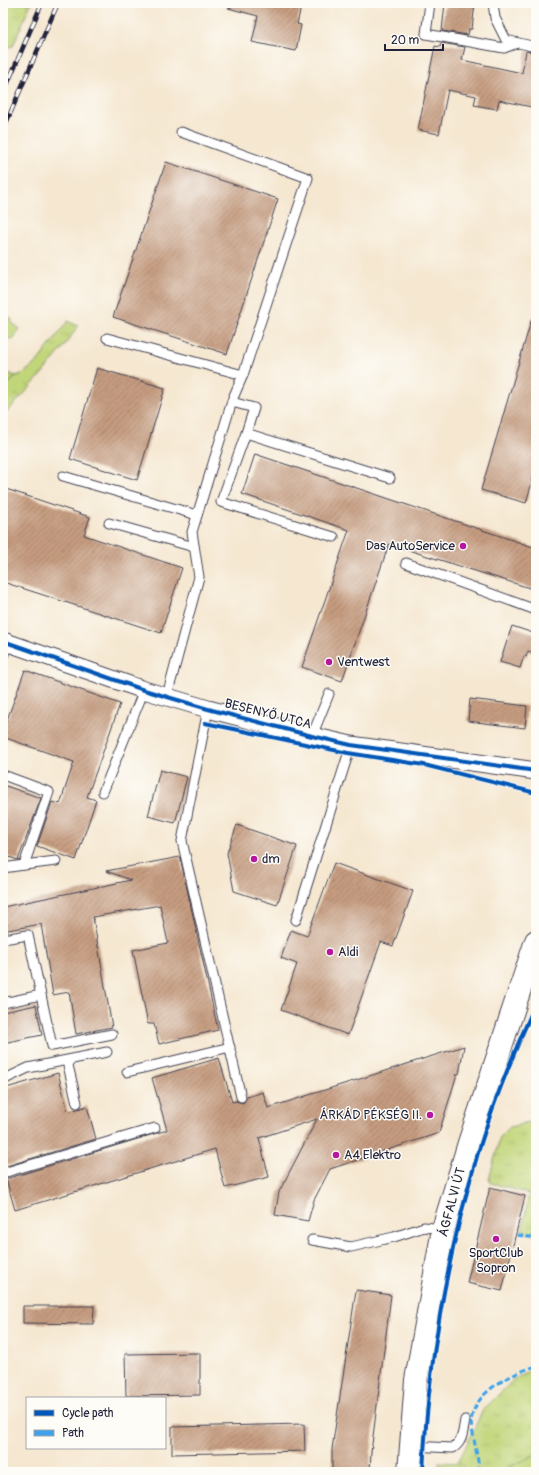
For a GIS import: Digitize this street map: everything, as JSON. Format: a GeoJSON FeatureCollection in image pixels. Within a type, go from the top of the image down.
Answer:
{"type":"FeatureCollection","features":[{"type":"Feature","properties":{"kind":"main road","name":"ÁGFALVI ÚT"},"geometry":{"type":"LineString","coordinates":[[409,1472],[416,1380],[444,1229],[469,1143],[536,941]]}},
{"type":"Feature","properties":{"kind":"street","name":"BESENYŐ UTCA"},"geometry":{"type":"LineString","coordinates":[[5,647],[208,709],[312,736],[351,745],[536,771]]}},
{"type":"Feature","properties":{"kind":"lane"},"geometry":{"type":"LineString","coordinates":[[430,3],[426,34],[504,48],[517,43]]}},
{"type":"Feature","properties":{"kind":"lane"},"geometry":{"type":"LineString","coordinates":[[493,3],[495,18],[506,40],[536,46]]}},
{"type":"Feature","properties":{"kind":"lane"},"geometry":{"type":"LineString","coordinates":[[167,696],[199,577],[192,532],[233,400],[244,376],[308,178],[181,132]]}},
{"type":"Feature","properties":{"kind":"lane"},"geometry":{"type":"LineString","coordinates":[[107,338],[244,376]]}},
{"type":"Feature","properties":{"kind":"lane"},"geometry":{"type":"LineString","coordinates":[[233,400],[254,408],[221,502],[334,537]]}},
{"type":"Feature","properties":{"kind":"lane"},"geometry":{"type":"LineString","coordinates":[[246,433],[390,478]]}},
{"type":"Feature","properties":{"kind":"lane"},"geometry":{"type":"LineString","coordinates":[[63,476],[197,515]]}},
{"type":"Feature","properties":{"kind":"lane"},"geometry":{"type":"LineString","coordinates":[[109,523],[194,547]]}},
{"type":"Feature","properties":{"kind":"lane"},"geometry":{"type":"LineString","coordinates":[[406,563],[536,610]]}},
{"type":"Feature","properties":{"kind":"lane"},"geometry":{"type":"LineString","coordinates":[[103,792],[144,690]]}},
{"type":"Feature","properties":{"kind":"lane"},"geometry":{"type":"LineString","coordinates":[[312,736],[328,694]]}},
{"type":"Feature","properties":{"kind":"lane"},"geometry":{"type":"LineString","coordinates":[[208,709],[182,841],[241,1097]]}},
{"type":"Feature","properties":{"kind":"lane"},"geometry":{"type":"LineString","coordinates":[[296,920],[351,745]]}},
{"type":"Feature","properties":{"kind":"lane"},"geometry":{"type":"LineString","coordinates":[[3,776],[49,792],[24,865]]}},
{"type":"Feature","properties":{"kind":"lane"},"geometry":{"type":"LineString","coordinates":[[3,868],[56,861]]}},
{"type":"Feature","properties":{"kind":"lane"},"geometry":{"type":"LineString","coordinates":[[3,939],[28,935],[52,1046],[112,1034]]}},
{"type":"Feature","properties":{"kind":"lane"},"geometry":{"type":"LineString","coordinates":[[3,1003],[41,995]]}},
{"type":"Feature","properties":{"kind":"lane"},"geometry":{"type":"LineString","coordinates":[[127,1072],[230,1046]]}},
{"type":"Feature","properties":{"kind":"lane"},"geometry":{"type":"LineString","coordinates":[[3,1080],[28,1068],[107,1052]]}},
{"type":"Feature","properties":{"kind":"lane"},"geometry":{"type":"LineString","coordinates":[[67,1061],[77,1103]]}},
{"type":"Feature","properties":{"kind":"lane"},"geometry":{"type":"LineString","coordinates":[[3,1173],[155,1128]]}},
{"type":"Feature","properties":{"kind":"lane"},"geometry":{"type":"LineString","coordinates":[[312,1240],[351,1247],[394,1237],[424,1227],[444,1229]]}},
{"type":"Feature","properties":{"kind":"lane"},"geometry":{"type":"LineString","coordinates":[[410,1446],[453,1448],[458,1445],[461,1440],[465,1420]]}},
{"type":"Feature","properties":{"kind":"green space"},"geometry":{"type":"Polygon","coordinates":[[[7,3],[31,3],[13,46],[3,48],[3,15],[7,3]]]}},
{"type":"Feature","properties":{"kind":"green space"},"geometry":{"type":"Polygon","coordinates":[[[3,314],[11,318],[12,323],[19,328],[14,339],[3,338],[3,314]]]}},
{"type":"Feature","properties":{"kind":"green space"},"geometry":{"type":"Polygon","coordinates":[[[68,321],[78,326],[70,338],[43,373],[3,416],[3,391],[16,376],[24,373],[37,362],[68,321]]]}},
{"type":"Feature","properties":{"kind":"green space"},"geometry":{"type":"Polygon","coordinates":[[[3,371],[16,376],[3,391],[3,371]]]}},
{"type":"Feature","properties":{"kind":"green space"},"geometry":{"type":"Polygon","coordinates":[[[536,1120],[536,1235],[522,1231],[529,1194],[491,1183],[489,1179],[500,1137],[510,1127],[536,1120]]]}},
{"type":"Feature","properties":{"kind":"green space"},"geometry":{"type":"Polygon","coordinates":[[[536,1367],[536,1472],[438,1472],[439,1462],[458,1463],[483,1410],[513,1380],[536,1367]]]}},
{"type":"Feature","properties":{"kind":"green space"},"geometry":{"type":"Polygon","coordinates":[[[536,1454],[536,1472],[505,1472],[504,1470],[536,1454]]]}},
{"type":"Feature","properties":{"kind":"building"},"geometry":{"type":"Polygon","coordinates":[[[228,3],[302,3],[297,24],[301,25],[296,51],[252,42],[258,16],[228,8],[228,3]]]}},
{"type":"Feature","properties":{"kind":"building"},"geometry":{"type":"Polygon","coordinates":[[[445,3],[475,3],[472,29],[469,29],[468,35],[442,31],[445,3]]]}},
{"type":"Feature","properties":{"kind":"building"},"geometry":{"type":"Polygon","coordinates":[[[441,43],[465,47],[462,60],[522,73],[526,51],[536,53],[536,108],[499,100],[497,109],[474,105],[476,96],[448,90],[439,134],[418,130],[435,46],[440,47],[441,43]]]}},
{"type":"Feature","properties":{"kind":"building"},"geometry":{"type":"Polygon","coordinates":[[[166,162],[278,199],[227,354],[113,317],[166,162]]]}},
{"type":"Feature","properties":{"kind":"building"},"geometry":{"type":"Polygon","coordinates":[[[532,318],[536,318],[536,468],[526,503],[481,490],[532,318]]]}},
{"type":"Feature","properties":{"kind":"building"},"geometry":{"type":"Polygon","coordinates":[[[97,368],[165,388],[137,480],[70,459],[97,368]]]}},
{"type":"Feature","properties":{"kind":"building"},"geometry":{"type":"Polygon","coordinates":[[[255,454],[536,548],[536,590],[389,544],[342,681],[302,667],[349,530],[242,494],[255,454]]]}},
{"type":"Feature","properties":{"kind":"building"},"geometry":{"type":"Polygon","coordinates":[[[3,488],[90,517],[84,535],[182,568],[161,633],[3,582],[3,488]]]}},
{"type":"Feature","properties":{"kind":"building"},"geometry":{"type":"Polygon","coordinates":[[[512,626],[536,634],[536,654],[528,651],[526,657],[524,656],[520,668],[500,662],[512,626]]]}},
{"type":"Feature","properties":{"kind":"building"},"geometry":{"type":"Polygon","coordinates":[[[25,670],[120,704],[87,797],[96,800],[76,860],[37,846],[52,802],[60,804],[74,762],[3,737],[3,731],[25,670]]]}},
{"type":"Feature","properties":{"kind":"building"},"geometry":{"type":"Polygon","coordinates":[[[470,699],[527,706],[525,728],[468,721],[470,699]]]}},
{"type":"Feature","properties":{"kind":"building"},"geometry":{"type":"Polygon","coordinates":[[[160,770],[187,777],[175,823],[148,816],[160,770]]]}},
{"type":"Feature","properties":{"kind":"building"},"geometry":{"type":"Polygon","coordinates":[[[3,785],[41,798],[18,860],[3,855],[3,785]]]}},
{"type":"Feature","properties":{"kind":"building"},"geometry":{"type":"Polygon","coordinates":[[[237,825],[297,846],[277,905],[234,891],[227,853],[237,825]]]}},
{"type":"Feature","properties":{"kind":"building"},"geometry":{"type":"Polygon","coordinates":[[[180,857],[218,1030],[159,1044],[154,1024],[148,1024],[133,950],[168,943],[160,905],[93,917],[112,1027],[76,1034],[69,992],[53,995],[41,924],[3,931],[3,907],[131,880],[106,871],[180,857]]]}},
{"type":"Feature","properties":{"kind":"building","name":"Aldi"},"geometry":{"type":"Polygon","coordinates":[[[334,863],[413,891],[393,946],[381,942],[348,1035],[281,1010],[297,964],[281,958],[291,930],[307,936],[334,863]]]}},
{"type":"Feature","properties":{"kind":"building"},"geometry":{"type":"Polygon","coordinates":[[[36,1005],[42,1035],[3,1043],[3,1012],[36,1005]]]}},
{"type":"Feature","properties":{"kind":"building"},"geometry":{"type":"Polygon","coordinates":[[[464,1046],[459,1074],[457,1074],[439,1133],[330,1169],[314,1200],[308,1221],[275,1215],[279,1192],[317,1119],[259,1138],[269,1177],[225,1188],[215,1149],[15,1210],[6,1179],[167,1130],[152,1078],[219,1058],[232,1102],[236,1101],[243,1103],[247,1097],[263,1092],[268,1108],[464,1046]]]}},
{"type":"Feature","properties":{"kind":"building"},"geometry":{"type":"Polygon","coordinates":[[[58,1073],[68,1112],[87,1106],[96,1139],[3,1167],[3,1089],[58,1073]]]}},
{"type":"Feature","properties":{"kind":"building","name":"SportClub Sopron"},"geometry":{"type":"Polygon","coordinates":[[[490,1187],[525,1196],[502,1291],[467,1283],[490,1187]]]}},
{"type":"Feature","properties":{"kind":"building"},"geometry":{"type":"Polygon","coordinates":[[[356,1290],[391,1295],[371,1452],[370,1472],[332,1472],[332,1449],[356,1290]]]}},
{"type":"Feature","properties":{"kind":"building"},"geometry":{"type":"Polygon","coordinates":[[[23,1306],[94,1306],[93,1324],[23,1323],[23,1306]]]}},
{"type":"Feature","properties":{"kind":"building"},"geometry":{"type":"Polygon","coordinates":[[[200,1353],[200,1395],[126,1396],[125,1354],[200,1353]]]}},
{"type":"Feature","properties":{"kind":"building"},"geometry":{"type":"Polygon","coordinates":[[[304,1424],[305,1451],[172,1454],[172,1427],[304,1424]]]}},
{"type":"Feature","properties":{"kind":"railway"},"geometry":{"type":"LineString","coordinates":[[3,94],[42,3]]}},
{"type":"Feature","properties":{"kind":"railway"},"geometry":{"type":"LineString","coordinates":[[3,130],[58,3]]}},
{"type":"Feature","properties":{"kind":"marked path"},"geometry":{"type":"LineString","coordinates":[[534,1129],[536,1138]]}},
{"type":"Feature","properties":{"kind":"marked path"},"geometry":{"type":"LineString","coordinates":[[517,1235],[536,1238]]}},
{"type":"Feature","properties":{"kind":"marked path"},"geometry":{"type":"LineString","coordinates":[[480,1472],[471,1423],[473,1412],[478,1402],[494,1386],[515,1374],[536,1366]]}},
{"type":"Feature","properties":{"kind":"cycle path"},"geometry":{"type":"LineString","coordinates":[[3,641],[144,690],[208,709],[312,736],[351,745],[536,771]]}},
{"type":"Feature","properties":{"kind":"cycle path"},"geometry":{"type":"LineString","coordinates":[[205,723],[348,753],[424,765],[536,793]]}},
{"type":"Feature","properties":{"kind":"cycle path"},"geometry":{"type":"LineString","coordinates":[[423,1472],[429,1391],[434,1351],[448,1271],[457,1231],[490,1115],[536,1003]]}},
{"type":"Feature","properties":{"kind":"place","name":"Das AutoService"},"geometry":{"type":"Point","coordinates":[463,546]}},
{"type":"Feature","properties":{"kind":"place","name":"Ventwest"},"geometry":{"type":"Point","coordinates":[329,662]}},
{"type":"Feature","properties":{"kind":"place","name":"dm"},"geometry":{"type":"Point","coordinates":[254,859]}},
{"type":"Feature","properties":{"kind":"place","name":"Aldi"},"geometry":{"type":"Point","coordinates":[330,952]}},
{"type":"Feature","properties":{"kind":"place","name":"ÁRKÁD PÉKSÉG II."},"geometry":{"type":"Point","coordinates":[430,1115]}},
{"type":"Feature","properties":{"kind":"place","name":"A4 Elektro"},"geometry":{"type":"Point","coordinates":[336,1155]}},
{"type":"Feature","properties":{"kind":"place","name":"SportClub Sopron"},"geometry":{"type":"Point","coordinates":[496,1239]}}]}
